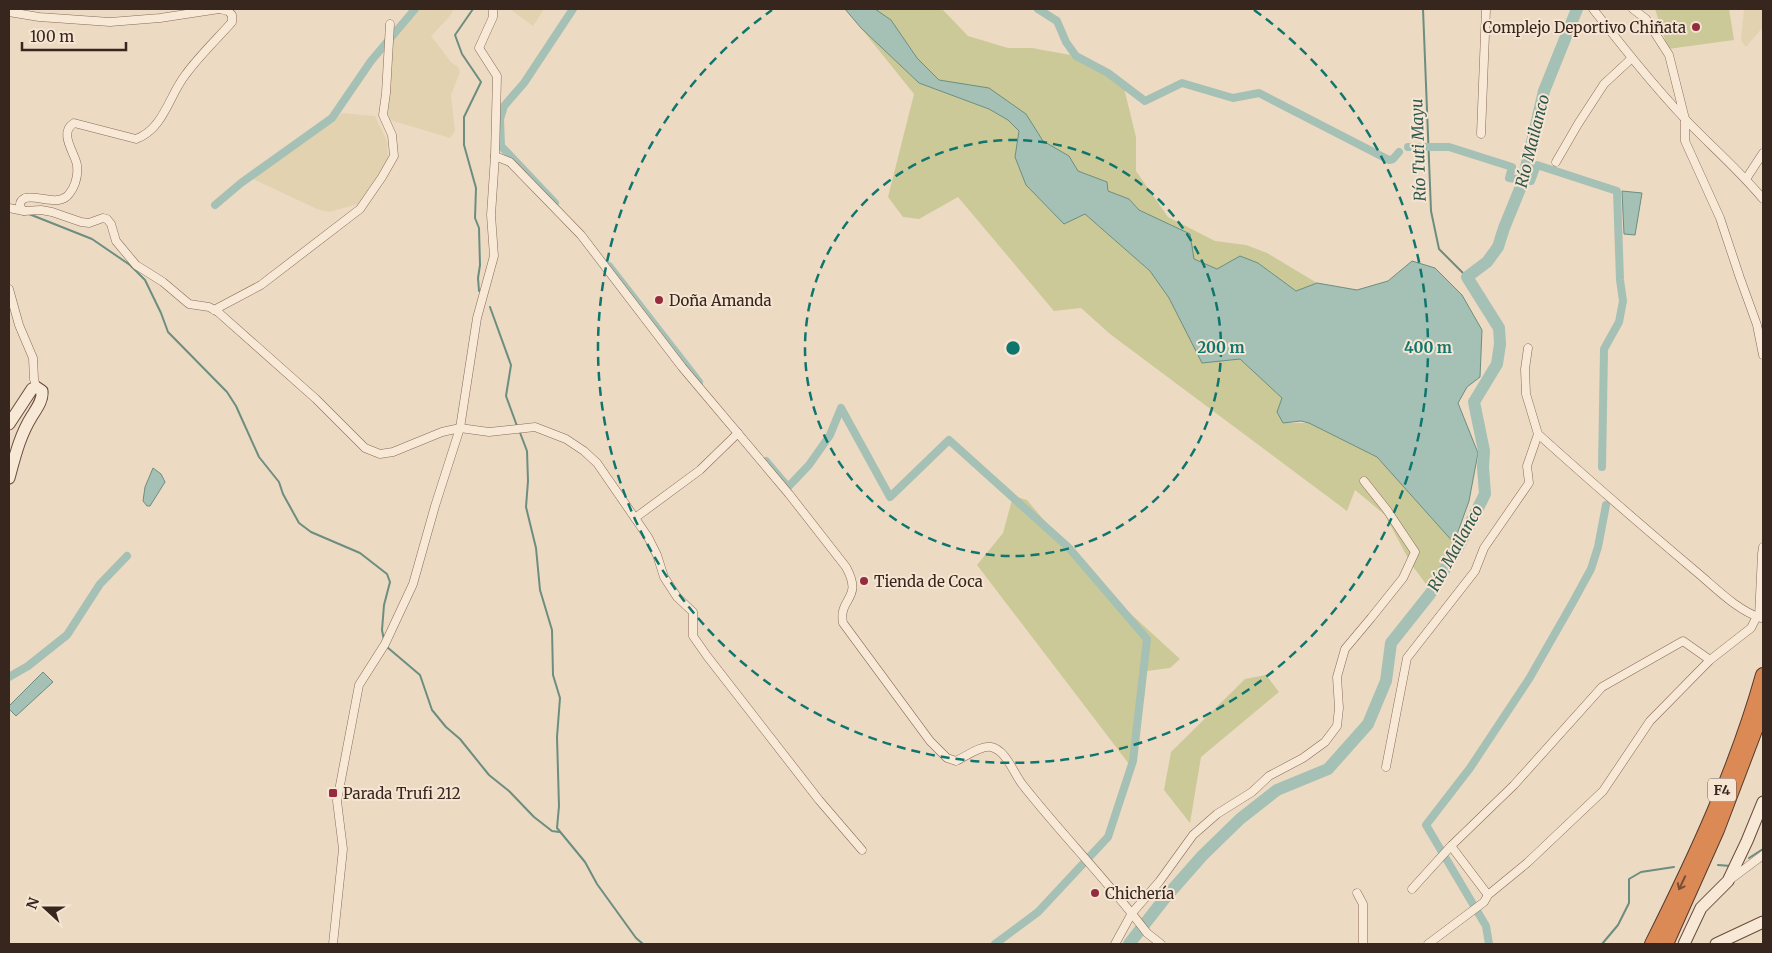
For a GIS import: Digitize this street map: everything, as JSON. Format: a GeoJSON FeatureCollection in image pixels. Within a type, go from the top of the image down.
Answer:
{"type":"FeatureCollection","features":[{"type":"Feature","properties":{"kind":"highway","name":"F4"},"geometry":{"type":"LineString","coordinates":[[1666,944],[1700,842],[1726,779],[1763,675]]}},
{"type":"Feature","properties":{"kind":"highway","name":"F4"},"geometry":{"type":"LineString","coordinates":[[1652,944],[1679,904],[1720,821],[1763,709]]}},
{"type":"Feature","properties":{"kind":"street"},"geometry":{"type":"LineString","coordinates":[[9,12],[39,17],[110,22],[160,18],[220,9],[228,11],[232,15],[232,22],[184,76],[153,129],[145,136],[136,139],[74,123],[70,126],[68,139],[77,165],[76,180],[70,194],[59,200],[25,198],[19,204],[24,212]]}},
{"type":"Feature","properties":{"kind":"street"},"geometry":{"type":"LineString","coordinates":[[333,944],[343,849],[337,802],[360,685],[385,644],[413,584],[460,428],[477,318],[494,256],[491,215],[497,76],[478,48],[493,17],[493,9]]}},
{"type":"Feature","properties":{"kind":"street"},"geometry":{"type":"LineString","coordinates":[[1481,134],[1486,9]]}},
{"type":"Feature","properties":{"kind":"street"},"geometry":{"type":"LineString","coordinates":[[1593,9],[1632,58],[1686,119],[1746,179],[1763,199]]}},
{"type":"Feature","properties":{"kind":"street"},"geometry":{"type":"LineString","coordinates":[[1633,9],[1646,19],[1669,55],[1686,119],[1685,141],[1720,218],[1757,325],[1763,355]]}},
{"type":"Feature","properties":{"kind":"street"},"geometry":{"type":"LineString","coordinates":[[214,310],[262,285],[360,209],[382,176],[394,156],[392,135],[383,115],[390,24]]}},
{"type":"Feature","properties":{"kind":"street"},"geometry":{"type":"LineString","coordinates":[[1556,162],[1604,84],[1632,58]]}},
{"type":"Feature","properties":{"kind":"street"},"geometry":{"type":"LineString","coordinates":[[1746,179],[1763,153]]}},
{"type":"Feature","properties":{"kind":"street"},"geometry":{"type":"LineString","coordinates":[[495,156],[510,162],[581,235],[682,367],[846,567],[853,580],[854,590],[841,614],[843,623],[930,741],[947,758],[956,761],[980,748],[990,746],[1001,752],[1020,782],[1147,933],[1161,944]]}},
{"type":"Feature","properties":{"kind":"street"},"geometry":{"type":"LineString","coordinates":[[9,208],[24,212],[40,210],[52,212],[81,222],[107,219],[111,224],[116,241],[136,265],[162,282],[189,304],[208,307],[214,310],[316,399],[365,448],[380,454],[393,452],[442,432],[460,428],[489,432],[535,427],[566,439],[584,451],[597,463],[648,537],[657,555],[664,577],[677,597],[694,612],[693,636],[819,800],[862,850]]}},
{"type":"Feature","properties":{"kind":"street"},"geometry":{"type":"LineString","coordinates":[[9,289],[19,326],[33,358],[36,387],[42,391],[42,396],[22,434],[9,478]]}},
{"type":"Feature","properties":{"kind":"street"},"geometry":{"type":"LineString","coordinates":[[1528,348],[1525,369],[1526,394],[1538,434],[1729,599],[1753,615],[1761,618]]}},
{"type":"Feature","properties":{"kind":"street"},"geometry":{"type":"LineString","coordinates":[[9,424],[26,398],[36,387]]}},
{"type":"Feature","properties":{"kind":"street"},"geometry":{"type":"LineString","coordinates":[[635,518],[700,470],[738,433]]}},
{"type":"Feature","properties":{"kind":"street"},"geometry":{"type":"LineString","coordinates":[[1386,767],[1407,658],[1475,571],[1484,548],[1528,483],[1527,466],[1538,434]]}},
{"type":"Feature","properties":{"kind":"street"},"geometry":{"type":"LineString","coordinates":[[1115,944],[1132,913],[1159,882],[1193,835],[1217,814],[1252,792],[1269,776],[1303,758],[1325,742],[1337,726],[1339,708],[1338,677],[1345,649],[1403,578],[1415,552],[1387,510],[1364,481]]}},
{"type":"Feature","properties":{"kind":"street"},"geometry":{"type":"LineString","coordinates":[[1761,618],[1763,547]]}},
{"type":"Feature","properties":{"kind":"street"},"geometry":{"type":"LineString","coordinates":[[1428,944],[1484,902],[1488,895],[1527,863],[1603,791],[1650,721],[1710,660],[1750,628],[1756,618],[1761,618]]}},
{"type":"Feature","properties":{"kind":"street"},"geometry":{"type":"LineString","coordinates":[[1412,889],[1451,846],[1514,785],[1602,687],[1683,641],[1710,660]]}},
{"type":"Feature","properties":{"kind":"street"},"geometry":{"type":"LineString","coordinates":[[1728,882],[1748,841],[1763,802]]}},
{"type":"Feature","properties":{"kind":"street"},"geometry":{"type":"LineString","coordinates":[[1451,846],[1488,895]]}},
{"type":"Feature","properties":{"kind":"street"},"geometry":{"type":"LineString","coordinates":[[1684,944],[1702,908],[1744,868],[1763,855]]}},
{"type":"Feature","properties":{"kind":"street"},"geometry":{"type":"LineString","coordinates":[[1357,893],[1363,904],[1363,944]]}},
{"type":"Feature","properties":{"kind":"street"},"geometry":{"type":"LineString","coordinates":[[1679,904],[1702,908]]}},
{"type":"Feature","properties":{"kind":"street"},"geometry":{"type":"LineString","coordinates":[[1716,944],[1761,925]]}},
{"type":"Feature","properties":{"kind":"shaded area"},"geometry":{"type":"Polygon","coordinates":[[[420,9],[454,9],[431,36],[451,62],[458,67],[460,72],[451,95],[455,131],[450,138],[390,120],[388,114],[394,35],[420,9]]]}},
{"type":"Feature","properties":{"kind":"shaded area"},"geometry":{"type":"Polygon","coordinates":[[[510,9],[544,9],[533,26],[510,9]]]}},
{"type":"Feature","properties":{"kind":"shaded area"},"geometry":{"type":"Polygon","coordinates":[[[845,9],[875,9],[891,20],[917,58],[939,80],[989,88],[1026,114],[1043,141],[1069,156],[1078,171],[1107,182],[1108,191],[1129,199],[1139,210],[1190,234],[1194,259],[1217,269],[1240,256],[1258,263],[1296,291],[1317,283],[1357,290],[1388,281],[1412,261],[1435,268],[1462,295],[1482,330],[1480,377],[1467,387],[1458,403],[1478,453],[1469,501],[1454,543],[1377,457],[1309,423],[1301,421],[1283,423],[1277,412],[1282,398],[1240,359],[1202,363],[1169,298],[1150,271],[1085,214],[1064,224],[1026,185],[1015,157],[1019,131],[1008,120],[989,109],[919,83],[861,28],[845,9]]]}},
{"type":"Feature","properties":{"kind":"shaded area"},"geometry":{"type":"Polygon","coordinates":[[[875,9],[942,9],[968,36],[1008,48],[1032,48],[1076,56],[1108,73],[1123,84],[1136,137],[1136,171],[1168,217],[1215,241],[1246,245],[1267,253],[1317,283],[1296,291],[1258,263],[1217,269],[1194,259],[1190,234],[1139,210],[1129,199],[1108,191],[1107,182],[1078,171],[1069,156],[1043,141],[1026,114],[959,84],[939,80],[917,58],[891,20],[875,9]]]}},
{"type":"Feature","properties":{"kind":"shaded area","name":"Complejo Deportivo Chiñata"},"geometry":{"type":"Polygon","coordinates":[[[1655,9],[1729,9],[1734,40],[1668,49],[1655,9]]]}},
{"type":"Feature","properties":{"kind":"shaded area"},"geometry":{"type":"Polygon","coordinates":[[[1744,9],[1763,9],[1763,27],[1746,47],[1741,40],[1744,9]]]}},
{"type":"Feature","properties":{"kind":"shaded area"},"geometry":{"type":"Polygon","coordinates":[[[861,28],[919,83],[989,109],[1008,120],[1019,131],[1015,157],[1085,214],[1150,271],[1169,298],[1240,358],[1282,398],[1277,412],[1283,423],[1309,423],[1377,457],[1454,543],[1429,588],[1411,564],[1385,515],[1355,490],[1347,511],[1110,334],[1081,308],[1054,311],[958,197],[919,219],[903,217],[888,197],[914,94],[861,28]]]}},
{"type":"Feature","properties":{"kind":"shaded area"},"geometry":{"type":"Polygon","coordinates":[[[342,113],[375,116],[387,141],[388,159],[358,204],[329,212],[317,209],[253,179],[342,113]]]}},
{"type":"Feature","properties":{"kind":"shaded area"},"geometry":{"type":"Polygon","coordinates":[[[1622,191],[1642,193],[1635,235],[1624,234],[1622,191]]]}},
{"type":"Feature","properties":{"kind":"shaded area"},"geometry":{"type":"Polygon","coordinates":[[[153,468],[161,474],[165,482],[150,506],[147,506],[143,501],[145,487],[153,468]]]}},
{"type":"Feature","properties":{"kind":"shaded area"},"geometry":{"type":"Polygon","coordinates":[[[1013,496],[1027,500],[1097,583],[1180,659],[1170,668],[1139,672],[1138,705],[1129,764],[977,565],[1003,533],[1013,496]]]}},
{"type":"Feature","properties":{"kind":"shaded area"},"geometry":{"type":"Polygon","coordinates":[[[43,672],[53,682],[16,716],[9,709],[9,706],[43,672]]]}},
{"type":"Feature","properties":{"kind":"shaded area"},"geometry":{"type":"Polygon","coordinates":[[[1266,675],[1279,692],[1201,757],[1190,823],[1164,790],[1171,752],[1245,679],[1266,675]]]}},
{"type":"Feature","properties":{"kind":"waterway"},"geometry":{"type":"LineString","coordinates":[[215,205],[241,183],[332,118],[371,61],[415,9]]}},
{"type":"Feature","properties":{"kind":"waterway"},"geometry":{"type":"LineString","coordinates":[[473,9],[455,35],[462,54],[481,82],[464,117],[464,145],[476,188],[475,218],[479,228],[479,291]]}},
{"type":"Feature","properties":{"kind":"waterway"},"geometry":{"type":"LineString","coordinates":[[555,203],[501,146],[500,119],[504,106],[524,83],[573,9]]}},
{"type":"Feature","properties":{"kind":"waterway"},"geometry":{"type":"LineString","coordinates":[[1038,9],[1057,21],[1066,42],[1076,56],[1108,73],[1145,101],[1182,83],[1233,98],[1259,93],[1389,160],[1393,159],[1399,152]]}},
{"type":"Feature","properties":{"kind":"waterway","name":"Río Tuti Mayu"},"geometry":{"type":"LineString","coordinates":[[1423,9],[1431,211],[1439,249],[1467,277]]}},
{"type":"Feature","properties":{"kind":"waterway","name":"Río Mailanco"},"geometry":{"type":"LineString","coordinates":[[1129,944],[1165,898],[1202,856],[1240,819],[1277,790],[1328,769],[1368,724],[1386,681],[1391,643],[1430,594],[1461,542],[1485,494],[1484,451],[1474,402],[1497,364],[1500,344],[1499,328],[1467,277],[1487,262],[1498,247],[1522,184],[1544,91],[1577,9]]}},
{"type":"Feature","properties":{"kind":"waterway"},"geometry":{"type":"LineString","coordinates":[[1408,147],[1449,147],[1512,167],[1509,178],[1531,181],[1537,165],[1617,191],[1620,280],[1623,301],[1619,322],[1604,349],[1602,467]]}},
{"type":"Feature","properties":{"kind":"waterway"},"geometry":{"type":"LineString","coordinates":[[29,214],[92,239],[130,265],[145,280],[168,332],[227,392],[236,406],[259,457],[279,482],[283,494],[299,523],[311,532],[360,553],[387,574],[390,582],[384,605],[382,630],[384,640]]}},
{"type":"Feature","properties":{"kind":"waterway"},"geometry":{"type":"LineString","coordinates":[[609,266],[699,382]]}},
{"type":"Feature","properties":{"kind":"waterway"},"geometry":{"type":"LineString","coordinates":[[490,307],[511,365],[506,396],[517,426]]}},
{"type":"Feature","properties":{"kind":"waterway"},"geometry":{"type":"LineString","coordinates":[[766,461],[788,487],[809,465],[830,435],[841,408],[890,497],[949,440],[1069,548],[1147,639],[1133,761],[1108,837],[1038,912],[995,944]]}},
{"type":"Feature","properties":{"kind":"waterway"},"geometry":{"type":"LineString","coordinates":[[519,430],[527,451],[528,481],[526,507],[536,548],[540,590],[552,630],[553,675],[560,698],[557,737],[559,806],[557,828],[585,862],[597,884],[636,938],[643,944]]}},
{"type":"Feature","properties":{"kind":"waterway"},"geometry":{"type":"LineString","coordinates":[[1489,944],[1486,926],[1426,825],[1470,768],[1529,679],[1573,602],[1591,569],[1598,547],[1606,505]]}},
{"type":"Feature","properties":{"kind":"waterway"},"geometry":{"type":"LineString","coordinates":[[9,677],[28,666],[67,635],[100,584],[127,556]]}},
{"type":"Feature","properties":{"kind":"waterway"},"geometry":{"type":"LineString","coordinates":[[387,647],[420,675],[432,710],[446,727],[460,739],[489,775],[509,791],[534,817],[552,831],[559,832]]}},
{"type":"Feature","properties":{"kind":"waterway"},"geometry":{"type":"LineString","coordinates":[[1749,858],[1763,849]]}},
{"type":"Feature","properties":{"kind":"waterway"},"geometry":{"type":"LineString","coordinates":[[1718,865],[1731,866]]}},
{"type":"Feature","properties":{"kind":"waterway"},"geometry":{"type":"LineString","coordinates":[[1602,944],[1618,925],[1629,903],[1629,879],[1641,872],[1674,867]]}},
{"type":"Feature","properties":{"kind":"waterway"},"geometry":{"type":"LineString","coordinates":[[1577,944],[1583,944]]}},
{"type":"Feature","properties":{"kind":"place","name":"Complejo Deportivo Chiñata"},"geometry":{"type":"Point","coordinates":[1696,27]}},
{"type":"Feature","properties":{"kind":"place","name":"Doña Amanda"},"geometry":{"type":"Point","coordinates":[659,300]}},
{"type":"Feature","properties":{"kind":"place","name":"Tienda de Coca"},"geometry":{"type":"Point","coordinates":[864,581]}},
{"type":"Feature","properties":{"kind":"place","name":"Parada Trufi 212"},"geometry":{"type":"Point","coordinates":[333,793]}},
{"type":"Feature","properties":{"kind":"place","name":"Chichería"},"geometry":{"type":"Point","coordinates":[1095,893]}}]}
